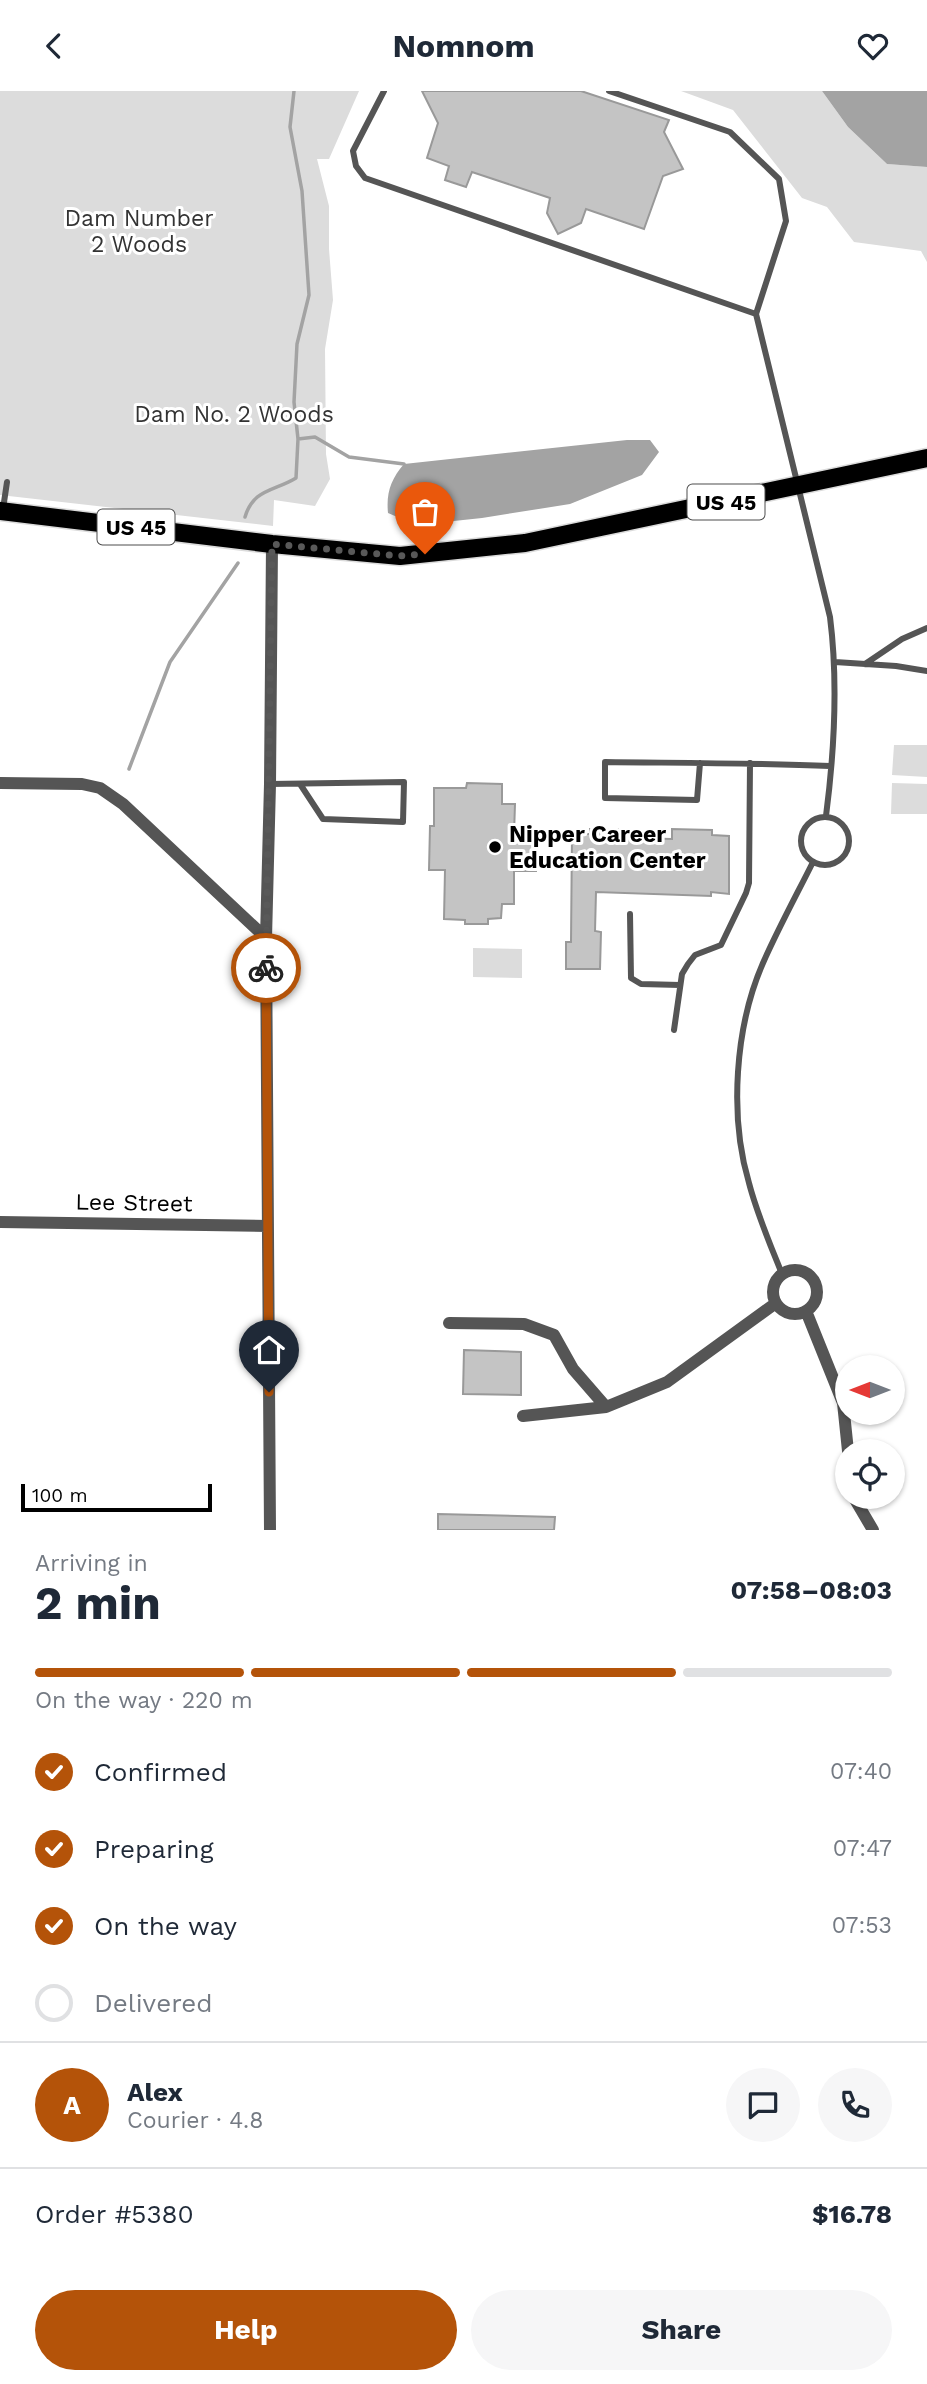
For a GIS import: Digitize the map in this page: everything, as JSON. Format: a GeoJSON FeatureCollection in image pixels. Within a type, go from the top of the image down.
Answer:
{"type":"FeatureCollection","features":[{"type":"Feature","properties":{"kind":"main road","name":"US 45"},"geometry":{"type":"LineString","coordinates":[[2,511],[272,544],[400,556],[513,545],[927,458]]}},
{"type":"Feature","properties":{"kind":"street"},"geometry":{"type":"LineString","coordinates":[[270,1530],[266,938],[272,544]]}},
{"type":"Feature","properties":{"kind":"street"},"geometry":{"type":"LineString","coordinates":[[0,783],[82,784],[100,788],[123,804],[266,938]]}},
{"type":"Feature","properties":{"kind":"street","name":"Lee Street"},"geometry":{"type":"LineString","coordinates":[[0,1222],[268,1226]]}},
{"type":"Feature","properties":{"kind":"street"},"geometry":{"type":"LineString","coordinates":[[800,1270],[811,1277],[817,1295],[806,1311],[789,1313],[776,1303],[773,1297],[774,1284],[782,1274],[800,1270]]}},
{"type":"Feature","properties":{"kind":"street"},"geometry":{"type":"LineString","coordinates":[[523,1416],[606,1408],[667,1382],[776,1303]]}},
{"type":"Feature","properties":{"kind":"street"},"geometry":{"type":"LineString","coordinates":[[806,1311],[843,1403],[847,1439]]}},
{"type":"Feature","properties":{"kind":"street"},"geometry":{"type":"LineString","coordinates":[[449,1323],[524,1324],[554,1335],[573,1369],[606,1408]]}},
{"type":"Feature","properties":{"kind":"street"},"geometry":{"type":"LineString","coordinates":[[861,1509],[873,1530]]}},
{"type":"Feature","properties":{"kind":"lane"},"geometry":{"type":"LineString","coordinates":[[384,91],[353,151],[356,166],[365,178],[757,314]]}},
{"type":"Feature","properties":{"kind":"lane"},"geometry":{"type":"LineString","coordinates":[[609,91],[730,132],[779,180],[786,221],[757,314],[830,617],[835,662],[825,817]]}},
{"type":"Feature","properties":{"kind":"lane"},"geometry":{"type":"LineString","coordinates":[[2,511],[7,482]]}},
{"type":"Feature","properties":{"kind":"lane"},"geometry":{"type":"LineString","coordinates":[[865,664],[902,639],[927,628]]}},
{"type":"Feature","properties":{"kind":"lane"},"geometry":{"type":"LineString","coordinates":[[835,662],[927,671]]}},
{"type":"Feature","properties":{"kind":"lane"},"geometry":{"type":"LineString","coordinates":[[699,763],[697,800],[605,798],[604,762],[750,763],[830,766]]}},
{"type":"Feature","properties":{"kind":"lane"},"geometry":{"type":"LineString","coordinates":[[674,1030],[682,974],[695,955],[721,945],[749,883],[750,763]]}},
{"type":"Feature","properties":{"kind":"lane"},"geometry":{"type":"LineString","coordinates":[[270,784],[404,782],[403,822],[323,819],[300,784]]}},
{"type":"Feature","properties":{"kind":"lane"},"geometry":{"type":"LineString","coordinates":[[833,818],[845,828],[849,843],[847,851],[836,863],[820,865],[813,862],[802,850],[801,834],[810,821],[833,818]]}},
{"type":"Feature","properties":{"kind":"lane"},"geometry":{"type":"LineString","coordinates":[[782,1274],[748,1182],[739,1132],[739,1070],[743,1030],[763,963],[813,862]]}},
{"type":"Feature","properties":{"kind":"lane"},"geometry":{"type":"LineString","coordinates":[[630,914],[631,978],[641,984],[680,985]]}},
{"type":"Feature","properties":{"kind":"green space","name":"Dam Number 2 Woods"},"geometry":{"type":"Polygon","coordinates":[[[0,91],[359,91],[329,159],[317,159],[329,206],[333,300],[325,349],[326,454],[330,479],[315,506],[274,500],[273,526],[0,495],[0,91]]]}},
{"type":"Feature","properties":{"kind":"green space"},"geometry":{"type":"Polygon","coordinates":[[[681,91],[822,91],[848,127],[887,164],[927,167],[927,262],[921,251],[854,242],[827,207],[802,198],[733,110],[681,91]]]}},
{"type":"Feature","properties":{"kind":"green space"},"geometry":{"type":"Polygon","coordinates":[[[894,745],[927,745],[927,777],[892,775],[894,745]]]}},
{"type":"Feature","properties":{"kind":"green space"},"geometry":{"type":"Polygon","coordinates":[[[892,783],[927,784],[927,814],[891,814],[892,783]]]}},
{"type":"Feature","properties":{"kind":"green space"},"geometry":{"type":"Polygon","coordinates":[[[473,948],[522,949],[522,978],[473,977],[473,948]]]}},
{"type":"Feature","properties":{"kind":"shaded area"},"geometry":{"type":"Polygon","coordinates":[[[822,91],[927,91],[927,167],[887,164],[848,127],[822,91]]]}},
{"type":"Feature","properties":{"kind":"shaded area"},"geometry":{"type":"Polygon","coordinates":[[[627,440],[650,440],[659,452],[642,475],[570,504],[416,525],[388,513],[390,487],[404,464],[627,440]]]}},
{"type":"Feature","properties":{"kind":"building"},"geometry":{"type":"Polygon","coordinates":[[[422,91],[581,91],[669,120],[664,132],[683,169],[663,176],[644,229],[586,209],[581,223],[558,234],[547,213],[550,198],[472,172],[466,187],[445,180],[449,166],[427,158],[438,123],[422,91]]]}},
{"type":"Feature","properties":{"kind":"building"},"geometry":{"type":"Polygon","coordinates":[[[467,783],[502,784],[502,804],[515,804],[514,835],[537,835],[536,871],[514,871],[514,904],[502,904],[501,918],[488,919],[488,924],[465,924],[465,920],[444,919],[445,870],[429,870],[430,826],[434,826],[434,788],[466,788],[467,783]]]}},
{"type":"Feature","properties":{"kind":"building"},"geometry":{"type":"Polygon","coordinates":[[[590,829],[629,829],[629,838],[672,839],[672,829],[712,830],[712,835],[729,836],[729,894],[711,892],[711,896],[596,892],[595,931],[601,932],[600,969],[566,969],[566,942],[571,942],[572,834],[590,834],[590,829]]]}},
{"type":"Feature","properties":{"kind":"building"},"geometry":{"type":"Polygon","coordinates":[[[464,1350],[521,1352],[521,1395],[463,1394],[464,1350]]]}},
{"type":"Feature","properties":{"kind":"building"},"geometry":{"type":"Polygon","coordinates":[[[438,1514],[555,1517],[554,1530],[438,1530],[438,1514]]]}},
{"type":"Feature","properties":{"kind":"waterway"},"geometry":{"type":"LineString","coordinates":[[245,517],[253,501],[259,496],[296,478],[298,439],[294,402],[297,344],[309,295],[302,191],[290,127],[294,91]]}},
{"type":"Feature","properties":{"kind":"waterway"},"geometry":{"type":"LineString","coordinates":[[298,439],[315,437],[349,457],[404,464]]}},
{"type":"Feature","properties":{"kind":"waterway"},"geometry":{"type":"LineString","coordinates":[[129,769],[170,662],[238,563]]}},
{"type":"Feature","properties":{"kind":"way so far"},"geometry":{"type":"LineString","coordinates":[[266,968],[272,544],[400,556],[425,554]]}},
{"type":"Feature","properties":{"kind":"place","name":"Nipper Career Education Center"},"geometry":{"type":"Point","coordinates":[495,847]}},
{"type":"Feature","properties":{"kind":"route"},"geometry":{"type":"LineString","coordinates":[[266,968],[269,1392]]}},
{"type":"Feature","properties":{"kind":"park label","name":"Dam No. 2 Woods"},"geometry":{"type":"Point","coordinates":[234,414]}}]}
